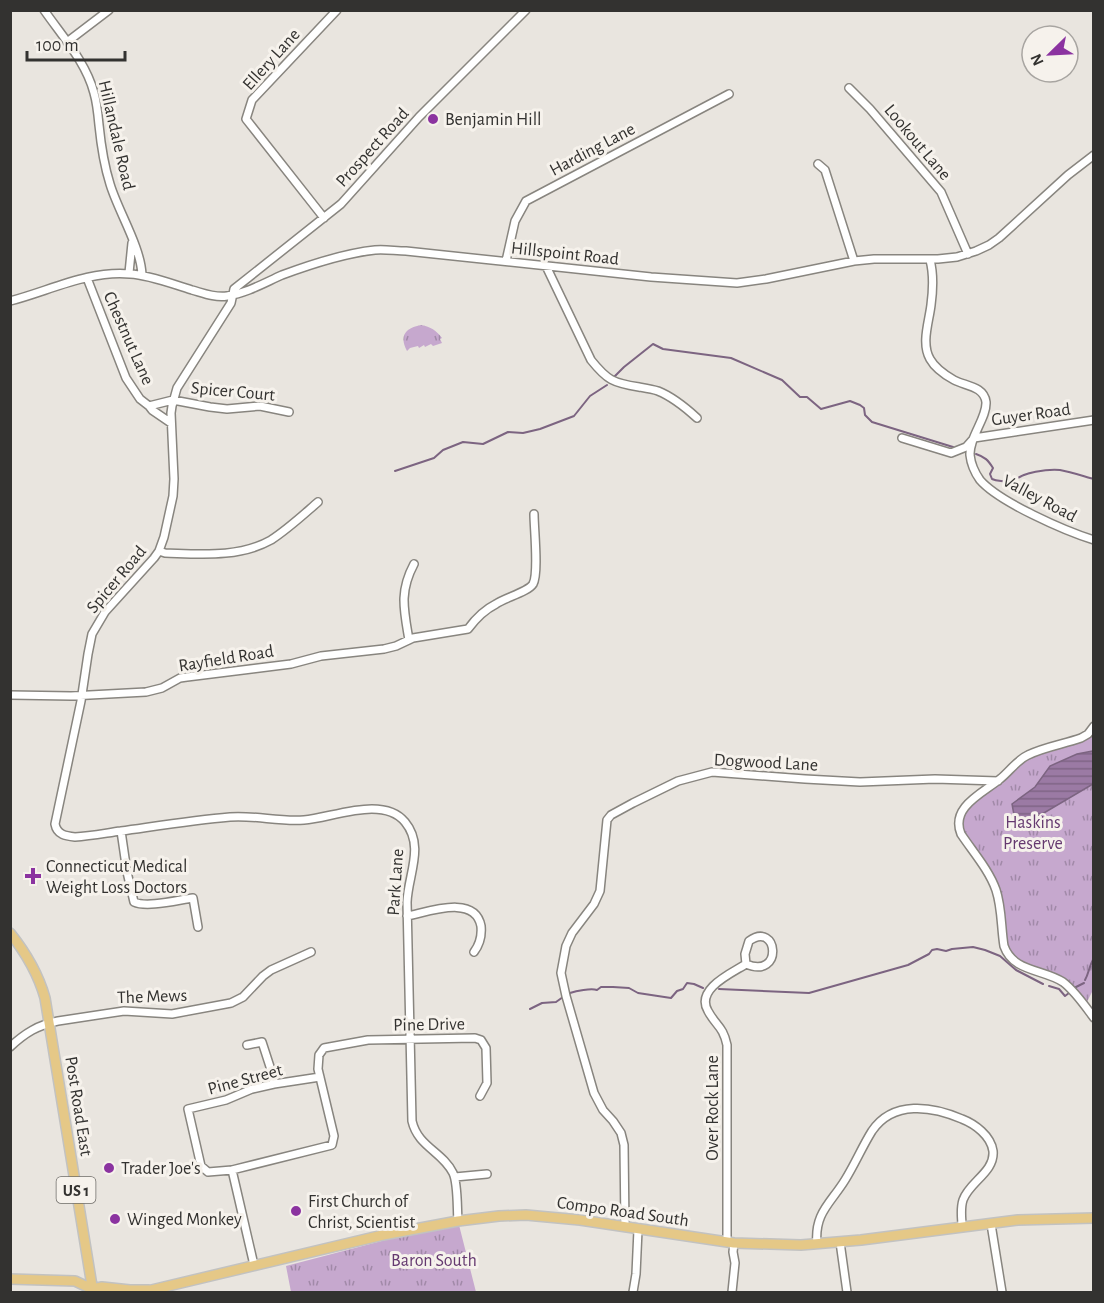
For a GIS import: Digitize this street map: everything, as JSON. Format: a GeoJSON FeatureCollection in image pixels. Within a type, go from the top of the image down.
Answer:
{"type":"FeatureCollection","features":[{"type":"Feature","properties":{"kind":"main road","name":"Post Road East"},"geometry":{"type":"LineString","coordinates":[[10,933],[30,961],[45,998],[93,1291]]}},
{"type":"Feature","properties":{"kind":"main road","name":"Compo Road South"},"geometry":{"type":"LineString","coordinates":[[10,1279],[75,1281],[93,1291],[102,1287],[148,1291],[383,1235],[499,1216],[526,1215],[580,1220],[731,1243],[817,1244],[1032,1219],[1094,1218]]}},
{"type":"Feature","properties":{"kind":"street","name":"Hillandale Road"},"geometry":{"type":"LineString","coordinates":[[44,10],[82,65],[93,89],[102,154],[110,184],[141,265],[141,275]]}},
{"type":"Feature","properties":{"kind":"street"},"geometry":{"type":"LineString","coordinates":[[67,42],[109,10]]}},
{"type":"Feature","properties":{"kind":"street","name":"Ellery Lane"},"geometry":{"type":"LineString","coordinates":[[324,218],[246,119],[252,100],[337,10]]}},
{"type":"Feature","properties":{"kind":"street","name":"Prospect Road"},"geometry":{"type":"LineString","coordinates":[[233,295],[234,290],[324,218],[357,187],[419,117],[526,10]]}},
{"type":"Feature","properties":{"kind":"street","name":"Lookout Lane"},"geometry":{"type":"LineString","coordinates":[[849,88],[870,109],[941,192],[968,254]]}},
{"type":"Feature","properties":{"kind":"street","name":"Harding Lane"},"geometry":{"type":"LineString","coordinates":[[506,261],[515,221],[526,201],[729,94]]}},
{"type":"Feature","properties":{"kind":"street","name":"Hillspoint Road"},"geometry":{"type":"LineString","coordinates":[[10,301],[87,278],[129,273],[221,297],[248,291],[308,266],[367,251],[381,250],[651,277],[737,283],[854,261],[949,258],[968,254],[999,238],[1068,175],[1094,155]]}},
{"type":"Feature","properties":{"kind":"street"},"geometry":{"type":"LineString","coordinates":[[818,164],[825,170],[854,261]]}},
{"type":"Feature","properties":{"kind":"street","name":"Hillandale Road"},"geometry":{"type":"LineString","coordinates":[[129,273],[132,240]]}},
{"type":"Feature","properties":{"kind":"street","name":"Valley Road"},"geometry":{"type":"LineString","coordinates":[[930,260],[933,285],[926,334],[927,351],[933,363],[944,374],[955,381],[978,389],[986,402],[970,452],[978,477],[996,493],[1062,528],[1094,540]]}},
{"type":"Feature","properties":{"kind":"street"},"geometry":{"type":"LineString","coordinates":[[546,266],[591,360],[602,373],[609,380],[622,385],[655,390],[680,403],[697,418]]}},
{"type":"Feature","properties":{"kind":"street","name":"Chestnut Lane"},"geometry":{"type":"LineString","coordinates":[[87,278],[126,378],[140,399],[171,423]]}},
{"type":"Feature","properties":{"kind":"street","name":"Spicer Road"},"geometry":{"type":"LineString","coordinates":[[55,824],[82,696],[90,642],[96,626],[108,608],[159,551],[166,528],[174,479],[171,423],[172,406],[177,388],[231,303],[233,295]]}},
{"type":"Feature","properties":{"kind":"street","name":"Chestnut Lane"},"geometry":{"type":"LineString","coordinates":[[149,406],[174,400]]}},
{"type":"Feature","properties":{"kind":"street","name":"Spicer Court"},"geometry":{"type":"LineString","coordinates":[[174,400],[227,409],[260,406],[289,412]]}},
{"type":"Feature","properties":{"kind":"street","name":"Guyer Road"},"geometry":{"type":"LineString","coordinates":[[974,438],[1094,420]]}},
{"type":"Feature","properties":{"kind":"street"},"geometry":{"type":"LineString","coordinates":[[902,438],[951,453],[966,447],[974,438]]}},
{"type":"Feature","properties":{"kind":"street"},"geometry":{"type":"LineString","coordinates":[[159,551],[217,554],[257,546],[279,534],[318,502]]}},
{"type":"Feature","properties":{"kind":"street","name":"Rayfield Road"},"geometry":{"type":"LineString","coordinates":[[10,695],[82,696],[154,691],[180,678],[291,664],[321,656],[384,649],[409,640],[468,629],[489,608],[510,596],[529,589],[534,583],[536,567],[534,514]]}},
{"type":"Feature","properties":{"kind":"street"},"geometry":{"type":"LineString","coordinates":[[409,640],[404,591],[406,579],[414,564]]}},
{"type":"Feature","properties":{"kind":"street"},"geometry":{"type":"LineString","coordinates":[[1094,726],[1088,734],[1081,738],[1025,756],[998,781],[963,808],[959,828],[996,891],[1006,952],[1020,965],[1065,983],[1094,1018]]}},
{"type":"Feature","properties":{"kind":"street","name":"Dogwood Lane"},"geometry":{"type":"LineString","coordinates":[[625,1227],[624,1145],[621,1133],[603,1110],[594,1093],[561,973],[566,946],[572,933],[594,904],[600,891],[607,820],[611,815],[678,781],[712,772],[860,782],[998,781]]}},
{"type":"Feature","properties":{"kind":"street"},"geometry":{"type":"LineString","coordinates":[[972,780],[977,795]]}},
{"type":"Feature","properties":{"kind":"street","name":"Park Lane"},"geometry":{"type":"LineString","coordinates":[[55,824],[59,833],[66,836],[86,836],[234,817],[299,820],[376,808],[397,815],[403,820],[412,839],[415,858],[407,895],[413,1128],[420,1140],[447,1164],[455,1177]]}},
{"type":"Feature","properties":{"kind":"street"},"geometry":{"type":"LineString","coordinates":[[121,831],[134,902],[149,904],[193,898],[198,927]]}},
{"type":"Feature","properties":{"kind":"street"},"geometry":{"type":"LineString","coordinates":[[407,916],[447,908],[469,909],[479,918],[481,927],[480,941],[474,952]]}},
{"type":"Feature","properties":{"kind":"street","name":"Over Rock Lane"},"geometry":{"type":"LineString","coordinates":[[732,1293],[735,1263],[731,1243],[727,1045],[723,1030],[708,1013],[705,1004],[706,994],[712,986],[746,964],[758,967],[765,965],[771,959],[773,947],[769,940],[758,936],[749,941],[745,954],[746,964]]}},
{"type":"Feature","properties":{"kind":"street","name":"The Mews"},"geometry":{"type":"LineString","coordinates":[[10,1047],[24,1034],[49,1022],[124,1011],[172,1014],[231,1003],[243,997],[271,970],[311,952]]}},
{"type":"Feature","properties":{"kind":"street","name":"Pine Drive"},"geometry":{"type":"LineString","coordinates":[[320,1077],[318,1060],[322,1050],[328,1047],[368,1040],[471,1037],[481,1040],[486,1048],[487,1083],[480,1096]]}},
{"type":"Feature","properties":{"kind":"street"},"geometry":{"type":"LineString","coordinates":[[247,1045],[262,1042],[274,1084]]}},
{"type":"Feature","properties":{"kind":"street"},"geometry":{"type":"LineString","coordinates":[[254,1265],[232,1170],[332,1145],[334,1137],[320,1077]]}},
{"type":"Feature","properties":{"kind":"street","name":"Pine Street"},"geometry":{"type":"LineString","coordinates":[[232,1170],[208,1172],[201,1166],[188,1109],[226,1100],[252,1089],[320,1077]]}},
{"type":"Feature","properties":{"kind":"street"},"geometry":{"type":"LineString","coordinates":[[817,1244],[816,1235],[824,1209],[845,1179],[871,1132],[887,1116],[906,1108],[946,1112],[977,1127],[991,1144],[993,1154],[989,1166],[966,1192],[963,1199],[961,1207],[963,1227]]}},
{"type":"Feature","properties":{"kind":"street"},"geometry":{"type":"LineString","coordinates":[[458,1221],[455,1177],[487,1174]]}},
{"type":"Feature","properties":{"kind":"street"},"geometry":{"type":"LineString","coordinates":[[991,1224],[1002,1293]]}},
{"type":"Feature","properties":{"kind":"street"},"geometry":{"type":"LineString","coordinates":[[633,1293],[638,1230]]}},
{"type":"Feature","properties":{"kind":"street"},"geometry":{"type":"LineString","coordinates":[[840,1242],[848,1293]]}},
{"type":"Feature","properties":{"kind":"green space"},"geometry":{"type":"Polygon","coordinates":[[[421,325],[435,331],[442,338],[440,339],[442,343],[425,347],[424,345],[419,348],[418,346],[407,351],[404,341],[405,334],[411,328],[421,325]]]}},
{"type":"Feature","properties":{"kind":"green space","name":"Haskins Preserve"},"geometry":{"type":"Polygon","coordinates":[[[1093,732],[1094,988],[1085,1006],[1058,979],[1009,956],[996,891],[961,834],[960,814],[1019,760],[1093,732]]]}},
{"type":"Feature","properties":{"kind":"green space","name":"Baron South"},"geometry":{"type":"Polygon","coordinates":[[[458,1221],[476,1292],[291,1292],[286,1266],[458,1221]]]}},
{"type":"Feature","properties":{"kind":"shaded area"},"geometry":{"type":"Polygon","coordinates":[[[1093,751],[1093,784],[1032,820],[1021,823],[1014,815],[1012,804],[1035,787],[1050,766],[1077,754],[1093,751]]]}},
{"type":"Feature","properties":{"kind":"waterway"},"geometry":{"type":"LineString","coordinates":[[613,378],[653,344],[663,349],[731,358],[782,380],[800,397],[807,397],[821,409],[850,401],[864,408],[865,415],[872,422],[953,447]]}},
{"type":"Feature","properties":{"kind":"waterway"},"geometry":{"type":"LineString","coordinates":[[395,471],[434,458],[443,450],[463,442],[483,444],[508,432],[523,433],[540,429],[574,416],[590,396],[607,385]]}},
{"type":"Feature","properties":{"kind":"waterway"},"geometry":{"type":"LineString","coordinates":[[976,454],[990,463],[993,468],[990,474],[992,479],[1005,482],[1010,483],[1029,473],[1055,470],[1094,479]]}},
{"type":"Feature","properties":{"kind":"waterway"},"geometry":{"type":"LineString","coordinates":[[719,989],[809,993],[908,965],[929,954],[932,950],[946,951],[973,947],[1000,956],[1016,970],[1043,984]]}},
{"type":"Feature","properties":{"kind":"waterway"},"geometry":{"type":"LineString","coordinates":[[1085,980],[1094,958]]}},
{"type":"Feature","properties":{"kind":"waterway"},"geometry":{"type":"LineString","coordinates":[[570,993],[613,987],[629,988],[638,993],[671,998],[687,983],[703,988]]}},
{"type":"Feature","properties":{"kind":"waterway"},"geometry":{"type":"LineString","coordinates":[[1074,988],[1084,983]]}},
{"type":"Feature","properties":{"kind":"waterway"},"geometry":{"type":"LineString","coordinates":[[1049,986],[1059,989],[1065,996],[1069,993]]}},
{"type":"Feature","properties":{"kind":"waterway"},"geometry":{"type":"LineString","coordinates":[[530,1009],[542,1003],[556,1002],[563,997]]}},
{"type":"Feature","properties":{"kind":"place","name":"Benjamin Hill"},"geometry":{"type":"Point","coordinates":[433,119]}},
{"type":"Feature","properties":{"kind":"place","name":"Connecticut Medical Weight Loss Doctors"},"geometry":{"type":"Point","coordinates":[33,876]}},
{"type":"Feature","properties":{"kind":"place","name":"Trader Joe's"},"geometry":{"type":"Point","coordinates":[109,1168]}},
{"type":"Feature","properties":{"kind":"place","name":"First Church of Christ, Scientist"},"geometry":{"type":"Point","coordinates":[296,1211]}},
{"type":"Feature","properties":{"kind":"place","name":"Winged Monkey"},"geometry":{"type":"Point","coordinates":[115,1219]}}]}
